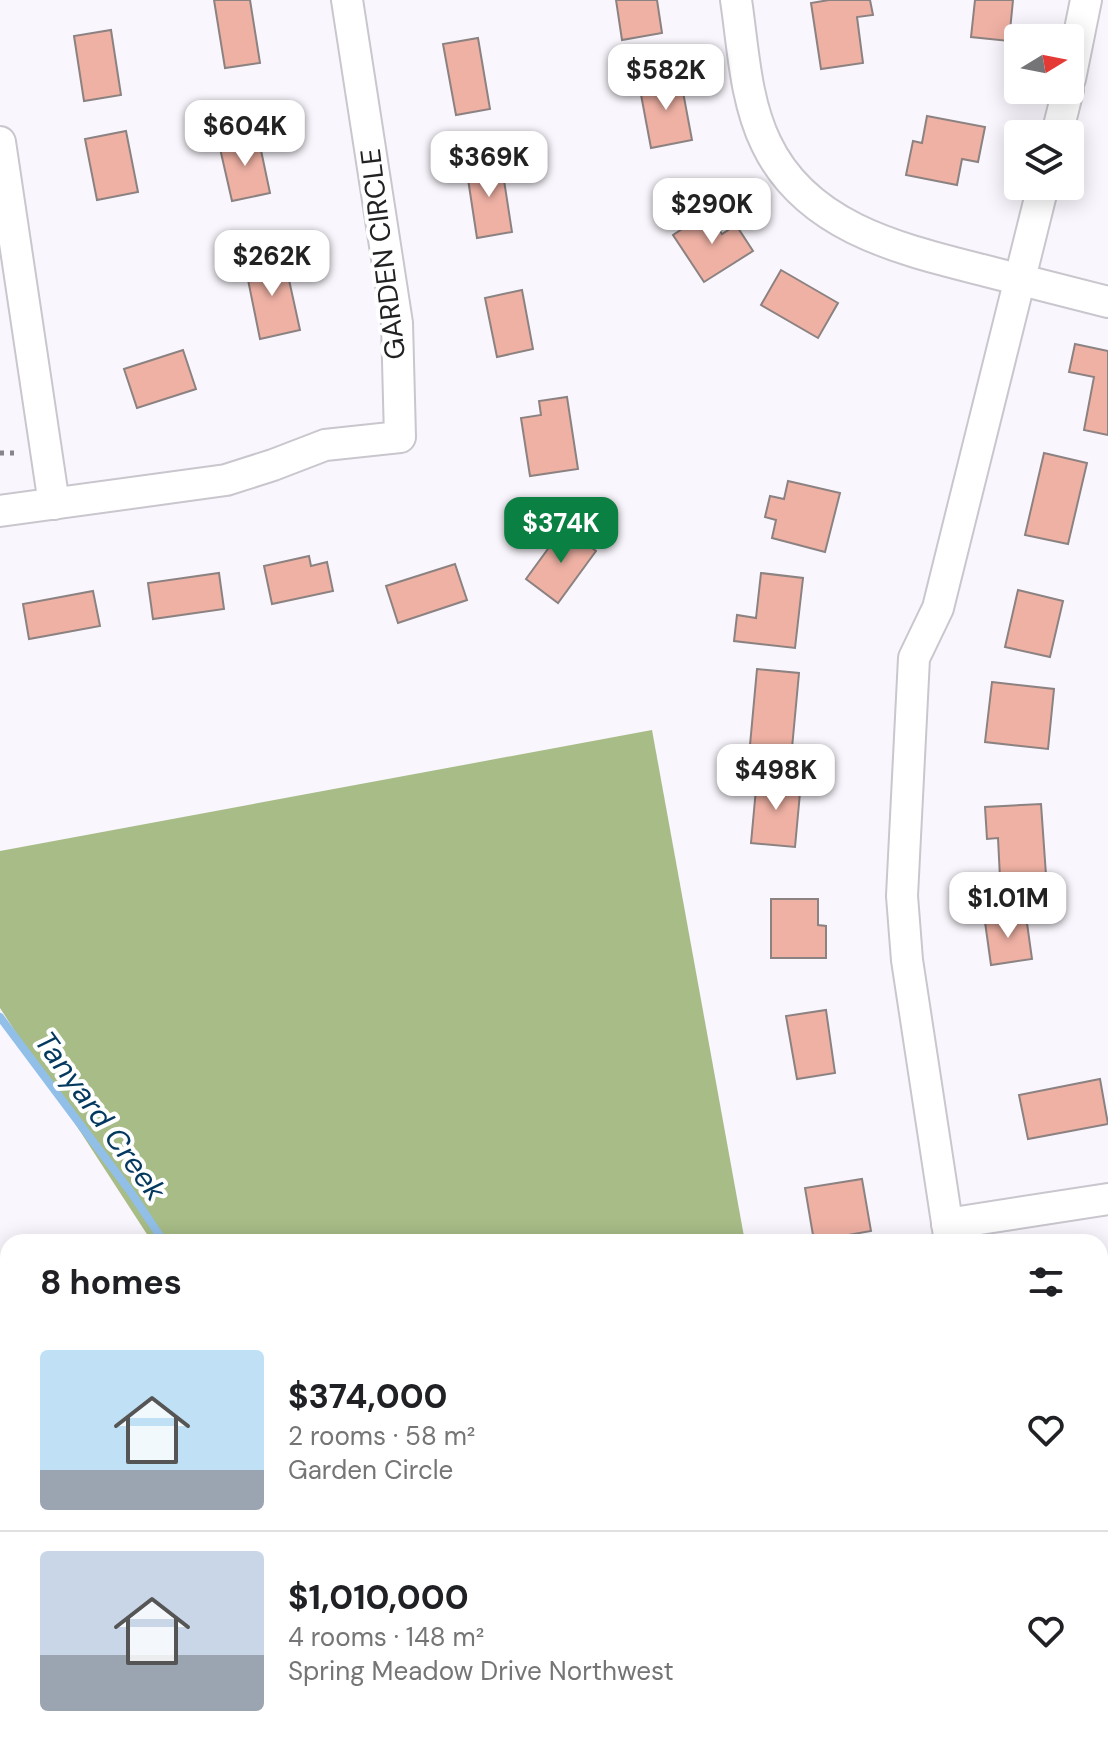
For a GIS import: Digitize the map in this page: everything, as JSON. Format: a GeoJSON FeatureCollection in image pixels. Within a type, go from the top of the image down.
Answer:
{"type":"FeatureCollection","features":[{"type":"Feature","properties":{"kind":"street","name":"GARDEN CIRCLE"},"geometry":{"type":"LineString","coordinates":[[0,511],[226,480],[325,445],[400,437],[397,323],[347,0]]}},
{"type":"Feature","properties":{"kind":"street"},"geometry":{"type":"LineString","coordinates":[[736,0],[753,104],[766,144],[789,179],[818,208],[867,237],[921,255],[1108,302]]}},
{"type":"Feature","properties":{"kind":"street"},"geometry":{"type":"LineString","coordinates":[[1081,24],[1086,0]]}},
{"type":"Feature","properties":{"kind":"street"},"geometry":{"type":"LineString","coordinates":[[0,142],[54,504]]}},
{"type":"Feature","properties":{"kind":"street"},"geometry":{"type":"LineString","coordinates":[[1039,200],[938,608],[914,658],[902,896],[907,960],[949,1233],[1108,1199]]}},
{"type":"Feature","properties":{"kind":"green space"},"geometry":{"type":"Polygon","coordinates":[[[652,730],[744,1234],[147,1234],[0,1008],[0,851],[652,730]]]}},
{"type":"Feature","properties":{"kind":"building"},"geometry":{"type":"Polygon","coordinates":[[[214,0],[250,0],[260,63],[225,68],[214,0]]]}},
{"type":"Feature","properties":{"kind":"building"},"geometry":{"type":"Polygon","coordinates":[[[616,0],[657,0],[662,33],[622,40],[616,0]]]}},
{"type":"Feature","properties":{"kind":"building"},"geometry":{"type":"Polygon","coordinates":[[[870,0],[873,15],[857,17],[863,63],[821,69],[811,3],[870,0]]]}},
{"type":"Feature","properties":{"kind":"building"},"geometry":{"type":"Polygon","coordinates":[[[975,0],[1013,0],[1011,24],[1004,24],[1004,40],[971,37],[975,0]]]}},
{"type":"Feature","properties":{"kind":"building"},"geometry":{"type":"Polygon","coordinates":[[[111,30],[121,95],[84,101],[74,36],[111,30]]]}},
{"type":"Feature","properties":{"kind":"building"},"geometry":{"type":"Polygon","coordinates":[[[478,38],[490,109],[456,115],[443,44],[478,38]]]}},
{"type":"Feature","properties":{"kind":"building"},"geometry":{"type":"Polygon","coordinates":[[[680,76],[692,140],[651,148],[639,84],[680,76]]]}},
{"type":"Feature","properties":{"kind":"building"},"geometry":{"type":"Polygon","coordinates":[[[927,116],[985,127],[978,162],[962,159],[957,185],[906,175],[913,141],[922,143],[927,116]]]}},
{"type":"Feature","properties":{"kind":"building"},"geometry":{"type":"Polygon","coordinates":[[[126,131],[138,192],[97,200],[85,139],[126,131]]]}},
{"type":"Feature","properties":{"kind":"building"},"geometry":{"type":"Polygon","coordinates":[[[258,136],[270,193],[232,201],[219,144],[258,136]]]}},
{"type":"Feature","properties":{"kind":"building"},"geometry":{"type":"Polygon","coordinates":[[[501,161],[512,232],[477,238],[466,166],[501,161]]]}},
{"type":"Feature","properties":{"kind":"building"},"geometry":{"type":"Polygon","coordinates":[[[708,212],[722,234],[736,225],[753,251],[704,282],[673,235],[708,212]]]}},
{"type":"Feature","properties":{"kind":"building"},"geometry":{"type":"Polygon","coordinates":[[[284,257],[300,330],[260,339],[245,265],[284,257]]]}},
{"type":"Feature","properties":{"kind":"building"},"geometry":{"type":"Polygon","coordinates":[[[781,270],[838,303],[818,338],[761,305],[781,270]]]}},
{"type":"Feature","properties":{"kind":"building"},"geometry":{"type":"Polygon","coordinates":[[[522,290],[533,349],[497,357],[485,298],[522,290]]]}},
{"type":"Feature","properties":{"kind":"building"},"geometry":{"type":"Polygon","coordinates":[[[1075,344],[1108,351],[1108,435],[1084,430],[1094,377],[1069,372],[1075,344]]]}},
{"type":"Feature","properties":{"kind":"building"},"geometry":{"type":"Polygon","coordinates":[[[183,350],[196,389],[137,408],[124,369],[183,350]]]}},
{"type":"Feature","properties":{"kind":"building"},"geometry":{"type":"Polygon","coordinates":[[[567,397],[578,469],[530,476],[521,418],[541,415],[539,401],[567,397]]]}},
{"type":"Feature","properties":{"kind":"building"},"geometry":{"type":"Polygon","coordinates":[[[1044,453],[1087,463],[1068,544],[1025,535],[1044,453]]]}},
{"type":"Feature","properties":{"kind":"building"},"geometry":{"type":"Polygon","coordinates":[[[788,481],[840,493],[825,552],[772,538],[776,520],[765,517],[770,496],[784,499],[788,481]]]}},
{"type":"Feature","properties":{"kind":"building"},"geometry":{"type":"Polygon","coordinates":[[[564,527],[596,551],[558,603],[526,579],[564,527]]]}},
{"type":"Feature","properties":{"kind":"building"},"geometry":{"type":"Polygon","coordinates":[[[309,556],[311,566],[327,562],[333,591],[272,604],[264,566],[309,556]]]}},
{"type":"Feature","properties":{"kind":"building"},"geometry":{"type":"Polygon","coordinates":[[[455,564],[467,600],[398,623],[386,586],[455,564]]]}},
{"type":"Feature","properties":{"kind":"building"},"geometry":{"type":"Polygon","coordinates":[[[219,573],[224,609],[153,619],[148,583],[219,573]]]}},
{"type":"Feature","properties":{"kind":"building"},"geometry":{"type":"Polygon","coordinates":[[[761,573],[803,578],[795,648],[734,641],[737,615],[756,618],[761,573]]]}},
{"type":"Feature","properties":{"kind":"building"},"geometry":{"type":"Polygon","coordinates":[[[1018,590],[1063,601],[1050,657],[1005,647],[1018,590]]]}},
{"type":"Feature","properties":{"kind":"building"},"geometry":{"type":"Polygon","coordinates":[[[93,591],[100,626],[29,639],[23,604],[93,591]]]}},
{"type":"Feature","properties":{"kind":"building"},"geometry":{"type":"Polygon","coordinates":[[[757,669],[799,673],[792,748],[750,745],[757,669]]]}},
{"type":"Feature","properties":{"kind":"building"},"geometry":{"type":"Polygon","coordinates":[[[992,682],[1054,689],[1048,749],[985,742],[992,682]]]}},
{"type":"Feature","properties":{"kind":"building"},"geometry":{"type":"Polygon","coordinates":[[[757,778],[801,782],[795,847],[751,843],[757,778]]]}},
{"type":"Feature","properties":{"kind":"building"},"geometry":{"type":"Polygon","coordinates":[[[1041,804],[1046,875],[1000,878],[998,838],[987,839],[985,807],[1041,804]]]}},
{"type":"Feature","properties":{"kind":"building"},"geometry":{"type":"Polygon","coordinates":[[[771,899],[818,899],[818,925],[826,926],[826,958],[771,958],[771,899]]]}},
{"type":"Feature","properties":{"kind":"building"},"geometry":{"type":"Polygon","coordinates":[[[1026,916],[1032,959],[991,965],[985,922],[1026,916]]]}},
{"type":"Feature","properties":{"kind":"building"},"geometry":{"type":"Polygon","coordinates":[[[826,1010],[835,1073],[797,1079],[786,1016],[826,1010]]]}},
{"type":"Feature","properties":{"kind":"building"},"geometry":{"type":"Polygon","coordinates":[[[1100,1079],[1108,1124],[1028,1139],[1019,1095],[1100,1079]]]}},
{"type":"Feature","properties":{"kind":"building"},"geometry":{"type":"Polygon","coordinates":[[[862,1179],[871,1231],[813,1234],[805,1188],[862,1179]]]}},
{"type":"Feature","properties":{"kind":"waterway","name":"Tanyard Creek"},"geometry":{"type":"LineString","coordinates":[[0,1017],[159,1234]]}}]}
